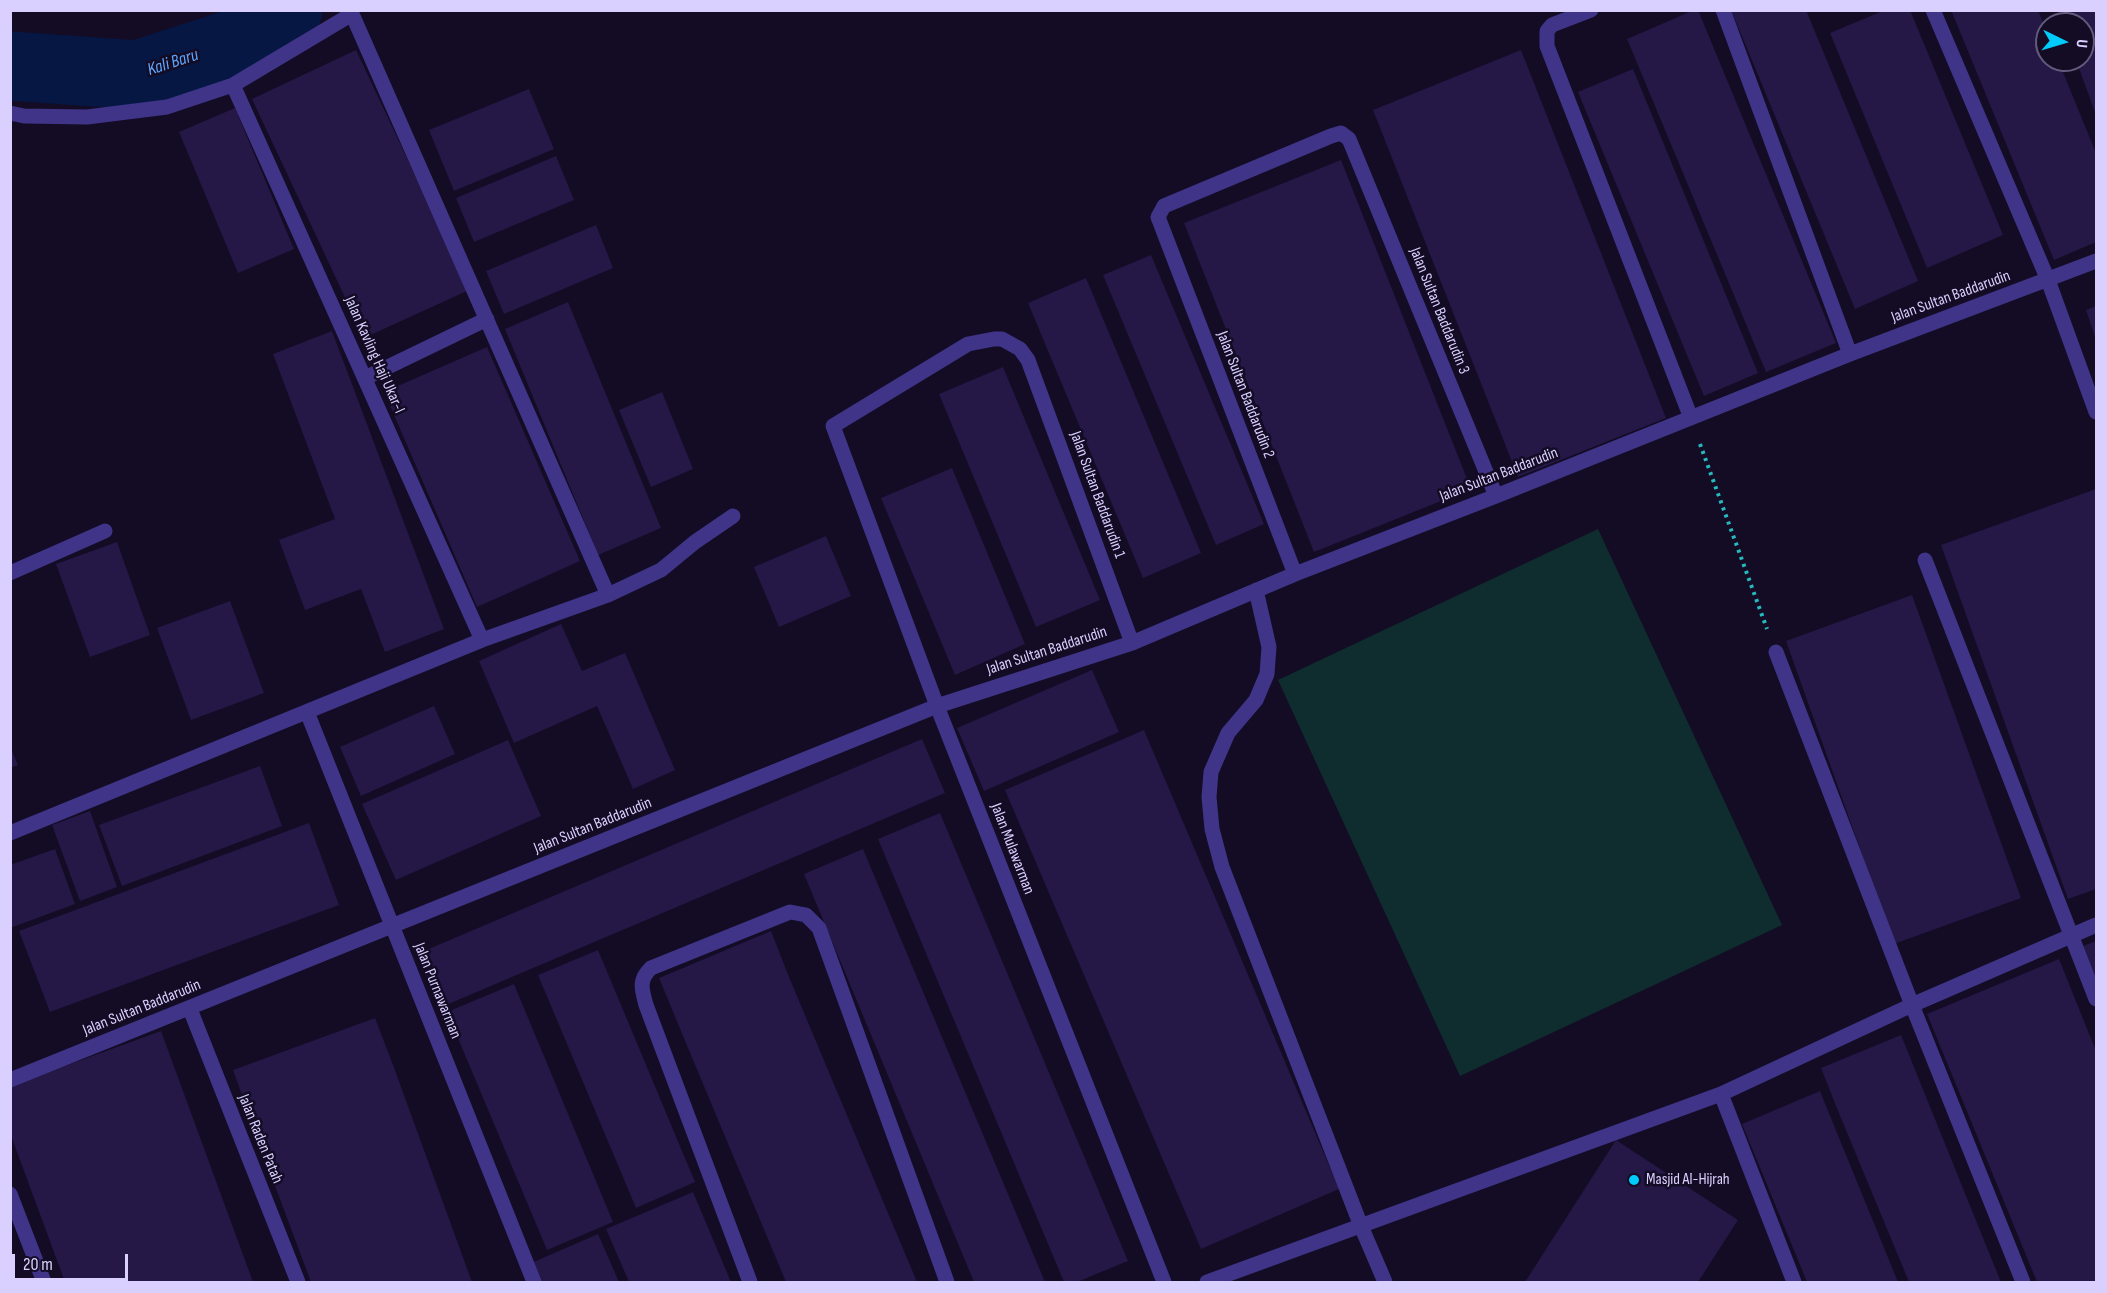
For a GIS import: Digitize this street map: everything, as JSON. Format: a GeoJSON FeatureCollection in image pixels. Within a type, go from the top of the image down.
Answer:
{"type":"FeatureCollection","features":[{"type":"Feature","properties":{"kind":"street"},"geometry":{"type":"LineString","coordinates":[[1590,10],[1552,25],[1546,31],[1547,46],[1691,418]]}},
{"type":"Feature","properties":{"kind":"street"},"geometry":{"type":"LineString","coordinates":[[1723,10],[1850,354]]}},
{"type":"Feature","properties":{"kind":"street"},"geometry":{"type":"LineString","coordinates":[[1933,10],[2048,280],[2097,411]]}},
{"type":"Feature","properties":{"kind":"street"},"geometry":{"type":"LineString","coordinates":[[10,113],[87,117],[167,108],[233,85],[352,14],[608,595]]}},
{"type":"Feature","properties":{"kind":"street","name":"Jalan Kavling Haji Ukar-I"},"geometry":{"type":"LineString","coordinates":[[233,85],[482,640]]}},
{"type":"Feature","properties":{"kind":"street","name":"Jalan Sultan Baddarudin 3"},"geometry":{"type":"LineString","coordinates":[[1161,229],[1158,217],[1164,206],[1331,136],[1341,133],[1349,139],[1496,496]]}},
{"type":"Feature","properties":{"kind":"street","name":"Jalan Sultan Baddarudin 2"},"geometry":{"type":"LineString","coordinates":[[1161,229],[1295,574]]}},
{"type":"Feature","properties":{"kind":"street","name":"Jalan Sultan Baddarudin"},"geometry":{"type":"LineString","coordinates":[[10,1080],[937,706],[1132,643],[1295,574],[1850,354],[2097,261]]}},
{"type":"Feature","properties":{"kind":"street"},"geometry":{"type":"LineString","coordinates":[[365,378],[487,319]]}},
{"type":"Feature","properties":{"kind":"street","name":"Jalan Sultan Baddarudin 1"},"geometry":{"type":"LineString","coordinates":[[833,426],[968,344],[1002,339],[1020,349],[1028,360],[1132,643]]}},
{"type":"Feature","properties":{"kind":"street","name":"Jalan Mulawarman"},"geometry":{"type":"LineString","coordinates":[[833,426],[937,706],[1164,1282]]}},
{"type":"Feature","properties":{"kind":"street"},"geometry":{"type":"LineString","coordinates":[[10,833],[482,640],[608,595],[661,570],[695,542],[733,516]]}},
{"type":"Feature","properties":{"kind":"street"},"geometry":{"type":"LineString","coordinates":[[10,573],[105,531]]}},
{"type":"Feature","properties":{"kind":"street"},"geometry":{"type":"LineString","coordinates":[[1925,560],[2097,999]]}},
{"type":"Feature","properties":{"kind":"street"},"geometry":{"type":"LineString","coordinates":[[1256,590],[1269,647],[1267,674],[1256,700],[1228,733],[1211,772],[1209,797],[1212,829],[1222,867],[1361,1226],[1385,1282]]}},
{"type":"Feature","properties":{"kind":"street"},"geometry":{"type":"LineString","coordinates":[[1776,652],[1912,1005],[2023,1282]]}},
{"type":"Feature","properties":{"kind":"street","name":"Jalan Purnawarman"},"geometry":{"type":"LineString","coordinates":[[307,712],[534,1282]]}},
{"type":"Feature","properties":{"kind":"street"},"geometry":{"type":"LineString","coordinates":[[750,1282],[641,985],[645,974],[651,968],[790,912],[806,915],[819,928],[946,1282]]}},
{"type":"Feature","properties":{"kind":"street"},"geometry":{"type":"LineString","coordinates":[[1207,1282],[1720,1094],[1912,1005],[2097,925]]}},
{"type":"Feature","properties":{"kind":"street","name":"Jalan Raden Patah"},"geometry":{"type":"LineString","coordinates":[[189,1009],[298,1282]]}},
{"type":"Feature","properties":{"kind":"street"},"geometry":{"type":"LineString","coordinates":[[1720,1094],[1794,1282]]}},
{"type":"Feature","properties":{"kind":"street"},"geometry":{"type":"LineString","coordinates":[[10,1194],[44,1282]]}},
{"type":"Feature","properties":{"kind":"path"},"geometry":{"type":"LineString","coordinates":[[1691,418],[1776,652]]}},
{"type":"Feature","properties":{"kind":"green space"},"geometry":{"type":"Polygon","coordinates":[[[1598,529],[1782,925],[1460,1076],[1278,680],[1598,529]]]}},
{"type":"Feature","properties":{"kind":"building"},"geometry":{"type":"Polygon","coordinates":[[[1698,10],[1836,343],[1766,372],[1627,39],[1698,10]]]}},
{"type":"Feature","properties":{"kind":"building"},"geometry":{"type":"Polygon","coordinates":[[[1731,10],[1806,10],[1918,281],[1855,309],[1731,10]]]}},
{"type":"Feature","properties":{"kind":"building"},"geometry":{"type":"Polygon","coordinates":[[[1885,10],[1910,10],[2003,235],[1927,268],[1830,33],[1885,10]]]}},
{"type":"Feature","properties":{"kind":"building"},"geometry":{"type":"Polygon","coordinates":[[[1951,10],[2038,10],[2039,12],[2035,12],[2035,72],[2063,72],[2096,153],[2096,242],[2054,260],[1951,10]]]}},
{"type":"Feature","properties":{"kind":"building"},"geometry":{"type":"Polygon","coordinates":[[[2058,10],[2096,10],[2096,115],[2080,72],[2095,72],[2095,12],[2059,12],[2058,10]]]}},
{"type":"Feature","properties":{"kind":"building"},"geometry":{"type":"Polygon","coordinates":[[[356,50],[469,290],[364,338],[252,99],[356,50]]]}},
{"type":"Feature","properties":{"kind":"building"},"geometry":{"type":"Polygon","coordinates":[[[1521,50],[1666,418],[1518,477],[1373,110],[1521,50]]]}},
{"type":"Feature","properties":{"kind":"building"},"geometry":{"type":"Polygon","coordinates":[[[1633,69],[1758,373],[1704,396],[1578,92],[1633,69]]]}},
{"type":"Feature","properties":{"kind":"building"},"geometry":{"type":"Polygon","coordinates":[[[529,89],[554,149],[454,191],[429,130],[529,89]]]}},
{"type":"Feature","properties":{"kind":"building"},"geometry":{"type":"Polygon","coordinates":[[[235,108],[294,249],[238,273],[179,132],[235,108]]]}},
{"type":"Feature","properties":{"kind":"building"},"geometry":{"type":"Polygon","coordinates":[[[556,156],[574,200],[474,242],[456,198],[556,156]]]}},
{"type":"Feature","properties":{"kind":"building"},"geometry":{"type":"Polygon","coordinates":[[[1341,160],[1471,489],[1314,552],[1184,223],[1341,160]]]}},
{"type":"Feature","properties":{"kind":"building"},"geometry":{"type":"Polygon","coordinates":[[[596,225],[613,268],[504,314],[486,271],[596,225]]]}},
{"type":"Feature","properties":{"kind":"building"},"geometry":{"type":"Polygon","coordinates":[[[1151,255],[1264,524],[1216,545],[1103,275],[1151,255]]]}},
{"type":"Feature","properties":{"kind":"building"},"geometry":{"type":"Polygon","coordinates":[[[1086,278],[1201,553],[1143,578],[1028,303],[1086,278]]]}},
{"type":"Feature","properties":{"kind":"building"},"geometry":{"type":"Polygon","coordinates":[[[568,302],[661,528],[598,555],[505,329],[568,302]]]}},
{"type":"Feature","properties":{"kind":"building"},"geometry":{"type":"Polygon","coordinates":[[[2096,306],[2096,340],[2086,310],[2096,306]]]}},
{"type":"Feature","properties":{"kind":"building"},"geometry":{"type":"Polygon","coordinates":[[[332,331],[444,629],[385,652],[361,589],[305,610],[279,540],[335,519],[273,354],[332,331]]]}},
{"type":"Feature","properties":{"kind":"building"},"geometry":{"type":"Polygon","coordinates":[[[487,347],[580,561],[477,607],[384,392],[487,347]]]}},
{"type":"Feature","properties":{"kind":"building"},"geometry":{"type":"Polygon","coordinates":[[[1003,367],[1100,600],[1036,627],[939,394],[1003,367]]]}},
{"type":"Feature","properties":{"kind":"building"},"geometry":{"type":"Polygon","coordinates":[[[662,392],[693,469],[651,487],[619,410],[662,392]]]}},
{"type":"Feature","properties":{"kind":"building"},"geometry":{"type":"Polygon","coordinates":[[[952,468],[1025,644],[955,675],[881,498],[952,468]]]}},
{"type":"Feature","properties":{"kind":"building"},"geometry":{"type":"Polygon","coordinates":[[[2096,489],[2096,889],[2068,899],[1941,545],[2096,489]]]}},
{"type":"Feature","properties":{"kind":"building"},"geometry":{"type":"Polygon","coordinates":[[[826,536],[851,596],[779,627],[754,567],[826,536]]]}},
{"type":"Feature","properties":{"kind":"building"},"geometry":{"type":"Polygon","coordinates":[[[117,542],[150,635],[90,657],[56,564],[117,542]]]}},
{"type":"Feature","properties":{"kind":"building"},"geometry":{"type":"Polygon","coordinates":[[[1912,595],[2021,898],[1894,944],[1786,641],[1912,595]]]}},
{"type":"Feature","properties":{"kind":"building"},"geometry":{"type":"Polygon","coordinates":[[[230,601],[264,693],[191,720],[157,628],[230,601]]]}},
{"type":"Feature","properties":{"kind":"building"},"geometry":{"type":"Polygon","coordinates":[[[561,624],[582,671],[625,653],[675,770],[633,789],[597,706],[514,743],[479,661],[561,624]]]}},
{"type":"Feature","properties":{"kind":"building"},"geometry":{"type":"Polygon","coordinates":[[[1092,670],[1119,732],[984,791],[957,728],[1092,670]]]}},
{"type":"Feature","properties":{"kind":"building"},"geometry":{"type":"Polygon","coordinates":[[[434,706],[455,754],[361,796],[340,747],[434,706]]]}},
{"type":"Feature","properties":{"kind":"building"},"geometry":{"type":"Polygon","coordinates":[[[1144,730],[1339,1189],[1201,1249],[1005,790],[1144,730]]]}},
{"type":"Feature","properties":{"kind":"building"},"geometry":{"type":"Polygon","coordinates":[[[922,739],[945,793],[439,1008],[417,954],[922,739]]]}},
{"type":"Feature","properties":{"kind":"building"},"geometry":{"type":"Polygon","coordinates":[[[508,740],[541,816],[396,880],[362,804],[508,740]]]}},
{"type":"Feature","properties":{"kind":"building"},"geometry":{"type":"Polygon","coordinates":[[[10,746],[18,765],[10,768],[10,746]]]}},
{"type":"Feature","properties":{"kind":"building"},"geometry":{"type":"Polygon","coordinates":[[[260,766],[282,826],[122,886],[99,825],[260,766]]]}},
{"type":"Feature","properties":{"kind":"building"},"geometry":{"type":"Polygon","coordinates":[[[90,811],[117,887],[80,901],[52,825],[90,811]]]}},
{"type":"Feature","properties":{"kind":"building"},"geometry":{"type":"Polygon","coordinates":[[[940,813],[1128,1261],[1077,1282],[1064,1282],[878,839],[940,813]]]}},
{"type":"Feature","properties":{"kind":"building"},"geometry":{"type":"Polygon","coordinates":[[[309,823],[339,905],[50,1012],[19,931],[309,823]]]}},
{"type":"Feature","properties":{"kind":"building"},"geometry":{"type":"Polygon","coordinates":[[[55,849],[75,904],[10,928],[10,865],[55,849]]]}},
{"type":"Feature","properties":{"kind":"building"},"geometry":{"type":"Polygon","coordinates":[[[863,849],[1045,1282],[974,1282],[804,874],[863,849]]]}},
{"type":"Feature","properties":{"kind":"building"},"geometry":{"type":"Polygon","coordinates":[[[771,931],[917,1282],[786,1282],[693,1060],[659,978],[771,931]]]}},
{"type":"Feature","properties":{"kind":"building"},"geometry":{"type":"Polygon","coordinates":[[[2096,941],[2096,979],[2083,946],[2096,941]]]}},
{"type":"Feature","properties":{"kind":"building"},"geometry":{"type":"Polygon","coordinates":[[[598,950],[695,1182],[636,1208],[538,975],[598,950]]]}},
{"type":"Feature","properties":{"kind":"building"},"geometry":{"type":"Polygon","coordinates":[[[2059,959],[2096,1051],[2096,1282],[2037,1282],[1927,1014],[2059,959]]]}},
{"type":"Feature","properties":{"kind":"building"},"geometry":{"type":"Polygon","coordinates":[[[514,984],[613,1222],[547,1250],[447,1012],[514,984]]]}},
{"type":"Feature","properties":{"kind":"building"},"geometry":{"type":"Polygon","coordinates":[[[375,1018],[472,1282],[311,1282],[271,1175],[233,1070],[375,1018]]]}},
{"type":"Feature","properties":{"kind":"building"},"geometry":{"type":"Polygon","coordinates":[[[161,1031],[253,1282],[65,1282],[10,1133],[10,1086],[161,1031]]]}},
{"type":"Feature","properties":{"kind":"building"},"geometry":{"type":"Polygon","coordinates":[[[1901,1035],[2001,1282],[1909,1282],[1836,1106],[1821,1068],[1901,1035]]]}},
{"type":"Feature","properties":{"kind":"building"},"geometry":{"type":"Polygon","coordinates":[[[1820,1091],[1898,1282],[1807,1282],[1742,1124],[1820,1091]]]}},
{"type":"Feature","properties":{"kind":"building","name":"Masjid Al-Hijrah"},"geometry":{"type":"Polygon","coordinates":[[[1616,1140],[1738,1220],[1698,1282],[1525,1282],[1616,1140]]]}},
{"type":"Feature","properties":{"kind":"building"},"geometry":{"type":"Polygon","coordinates":[[[693,1192],[731,1282],[629,1282],[606,1229],[693,1192]]]}},
{"type":"Feature","properties":{"kind":"building"},"geometry":{"type":"Polygon","coordinates":[[[598,1234],[619,1282],[537,1282],[529,1264],[598,1234]]]}},
{"type":"Feature","properties":{"kind":"waterway","name":"Kali Baru"},"geometry":{"type":"LineString","coordinates":[[10,66],[137,75],[264,34],[288,10]]}},
{"type":"Feature","properties":{"kind":"place","name":"Masjid Al-Hijrah"},"geometry":{"type":"Point","coordinates":[1634,1180]}}]}
